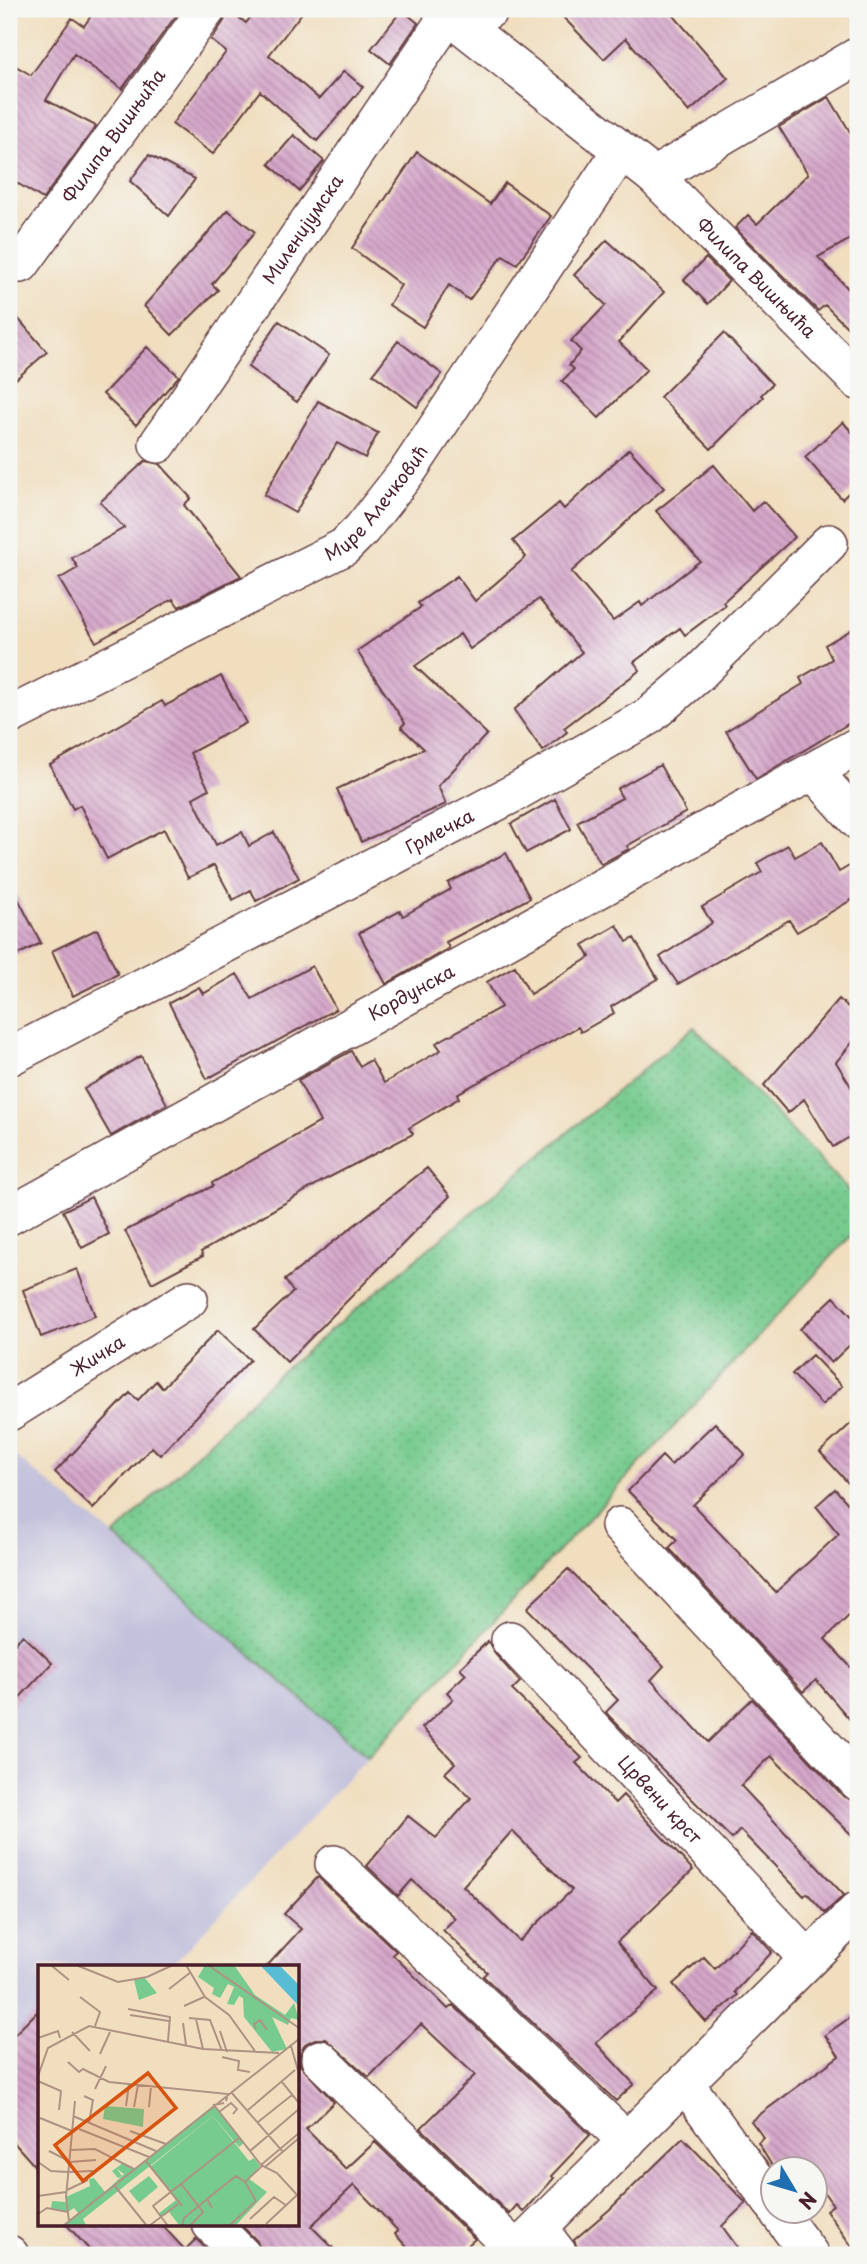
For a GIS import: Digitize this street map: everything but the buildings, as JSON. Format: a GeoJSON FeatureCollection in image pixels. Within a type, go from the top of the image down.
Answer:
{"type":"FeatureCollection","features":[{"type":"Feature","properties":{"kind":"street","name":"Филипа Вишњића"},"geometry":{"type":"LineString","coordinates":[[21,264],[206,9]]}},
{"type":"Feature","properties":{"kind":"street","name":"Филипа Вишњића"},"geometry":{"type":"LineString","coordinates":[[460,15],[654,176],[858,381]]}},
{"type":"Feature","properties":{"kind":"street","name":"Миленијумска"},"geometry":{"type":"LineString","coordinates":[[158,444],[460,15]]}},
{"type":"Feature","properties":{"kind":"street"},"geometry":{"type":"LineString","coordinates":[[654,176],[858,56]]}},
{"type":"Feature","properties":{"kind":"street","name":"Мире Алечковић"},"geometry":{"type":"LineString","coordinates":[[9,716],[344,547],[362,529],[410,468],[621,151]]}},
{"type":"Feature","properties":{"kind":"street","name":"Грмечка"},"geometry":{"type":"LineString","coordinates":[[9,1057],[518,790],[649,716],[698,674],[829,543]]}},
{"type":"Feature","properties":{"kind":"street","name":"Кордунска"},"geometry":{"type":"LineString","coordinates":[[9,1216],[858,746]]}},
{"type":"Feature","properties":{"kind":"street"},"geometry":{"type":"LineString","coordinates":[[814,772],[858,821]]}},
{"type":"Feature","properties":{"kind":"street","name":"Жичка"},"geometry":{"type":"LineString","coordinates":[[9,1412],[189,1299]]}},
{"type":"Feature","properties":{"kind":"street"},"geometry":{"type":"LineString","coordinates":[[620,1527],[858,1782]]}},
{"type":"Feature","properties":{"kind":"street","name":"Црвени крст"},"geometry":{"type":"LineString","coordinates":[[510,1640],[808,1959]]}},
{"type":"Feature","properties":{"kind":"street"},"geometry":{"type":"LineString","coordinates":[[334,1864],[627,2141]]}},
{"type":"Feature","properties":{"kind":"street"},"geometry":{"type":"LineString","coordinates":[[320,2059],[532,2248],[627,2141],[808,1959],[855,1922]]}},
{"type":"Feature","properties":{"kind":"street"},"geometry":{"type":"LineString","coordinates":[[685,2083],[758,2184]]}},
{"type":"Feature","properties":{"kind":"street"},"geometry":{"type":"LineString","coordinates":[[213,2226],[242,2255]]}},
{"type":"Feature","properties":{"kind":"street"},"geometry":{"type":"LineString","coordinates":[[789,2226],[810,2255]]}},
{"type":"Feature","properties":{"kind":"shaded area"},"geometry":{"type":"Polygon","coordinates":[[[9,1451],[114,1536],[368,1757],[172,1965],[38,1965],[38,2107],[9,2138],[9,1451]]]}},
{"type":"Feature","properties":{"kind":"green space"},"geometry":{"type":"Polygon","coordinates":[[[694,1027],[858,1201],[858,1228],[368,1757],[114,1536],[276,1376],[694,1027]]]}}]}
